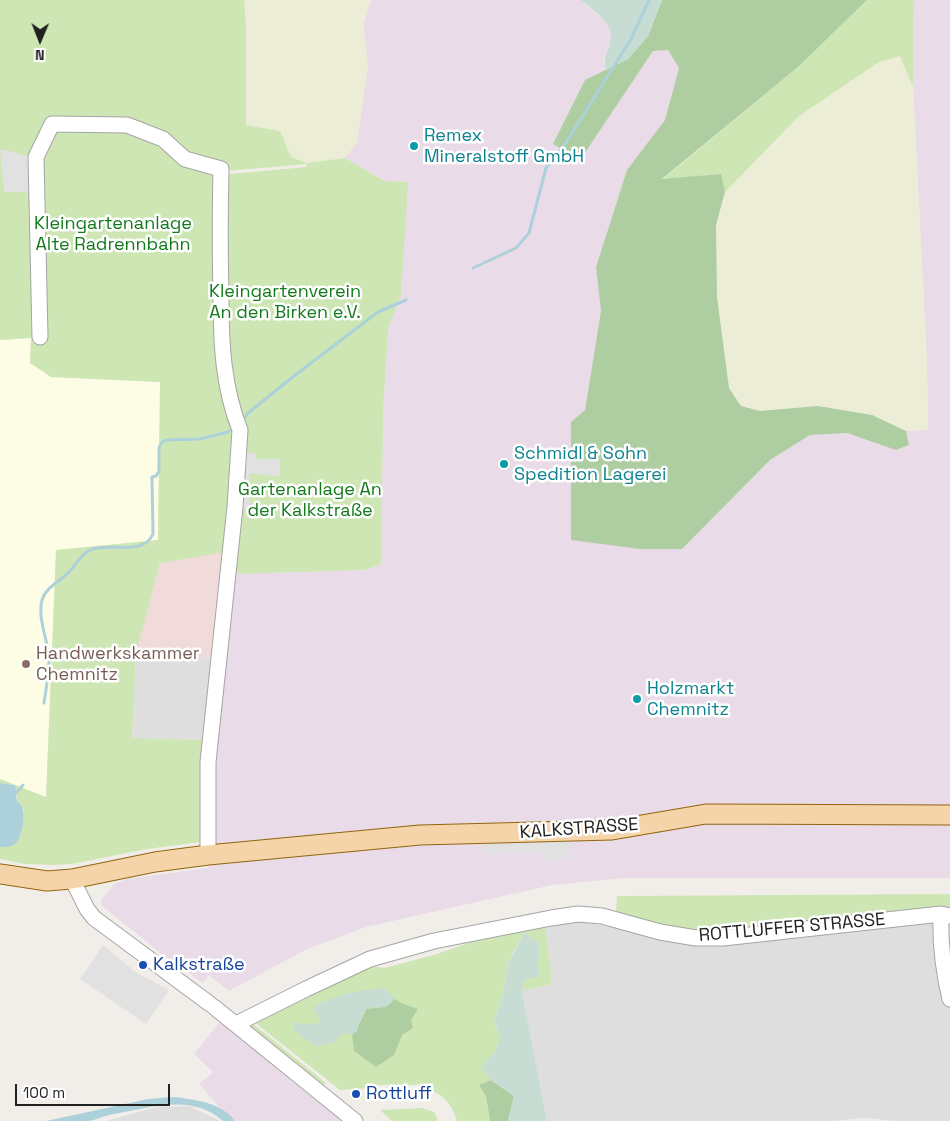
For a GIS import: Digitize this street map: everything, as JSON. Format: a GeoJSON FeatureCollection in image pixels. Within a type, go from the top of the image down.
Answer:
{"type":"FeatureCollection","features":[{"type":"Feature","properties":{"kind":"main road","name":"KALKSTRASSE"},"geometry":{"type":"LineString","coordinates":[[0,874],[47,881],[72,879],[155,862],[208,855],[420,835],[612,830],[706,814],[950,815]]}},
{"type":"Feature","properties":{"kind":"street"},"geometry":{"type":"LineString","coordinates":[[40,337],[36,157],[52,124],[127,125],[163,139],[185,159],[221,169],[221,330],[224,371],[238,424],[235,507],[208,762],[208,855]]}},
{"type":"Feature","properties":{"kind":"street"},"geometry":{"type":"LineString","coordinates":[[72,879],[86,910],[94,918],[236,1024],[355,1121]]}},
{"type":"Feature","properties":{"kind":"street","name":"ROTTLUFFER STRASSE"},"geometry":{"type":"LineString","coordinates":[[236,1024],[370,959],[434,941],[551,918],[578,914],[602,916],[660,932],[696,938],[723,938],[946,915]]}},
{"type":"Feature","properties":{"kind":"street"},"geometry":{"type":"LineString","coordinates":[[946,915],[940,940],[943,969],[950,999]]}},
{"type":"Feature","properties":{"kind":"shaded area"},"geometry":{"type":"Polygon","coordinates":[[[244,0],[371,0],[363,25],[368,65],[357,142],[345,158],[308,163],[291,157],[280,131],[246,125],[246,27],[244,0]]]}},
{"type":"Feature","properties":{"kind":"shaded area"},"geometry":{"type":"Polygon","coordinates":[[[371,0],[581,0],[608,24],[612,39],[603,60],[606,70],[585,80],[553,144],[579,160],[653,51],[668,50],[679,68],[665,120],[627,170],[596,267],[601,311],[585,410],[571,422],[682,549],[770,460],[810,435],[847,433],[897,450],[909,445],[906,431],[928,429],[927,364],[913,87],[914,0],[950,0],[950,878],[624,878],[552,885],[366,927],[307,949],[229,991],[209,975],[203,983],[168,959],[101,905],[101,900],[114,884],[127,879],[208,868],[208,762],[228,574],[364,570],[381,564],[383,414],[388,329],[401,295],[407,182],[386,181],[345,158],[357,142],[368,65],[363,25],[371,0]]]}},
{"type":"Feature","properties":{"kind":"shaded area"},"geometry":{"type":"Polygon","coordinates":[[[581,0],[662,0],[648,36],[628,59],[606,70],[605,58],[611,39],[611,32],[604,20],[581,0]]]}},
{"type":"Feature","properties":{"kind":"shaded area"},"geometry":{"type":"Polygon","coordinates":[[[900,56],[913,87],[927,364],[928,430],[906,431],[872,415],[818,406],[760,411],[742,406],[729,388],[717,297],[716,225],[725,192],[799,116],[879,62],[900,56]]]}},
{"type":"Feature","properties":{"kind":"shaded area"},"geometry":{"type":"Polygon","coordinates":[[[0,150],[7,150],[32,158],[33,192],[4,192],[0,150]]]}},
{"type":"Feature","properties":{"kind":"shaded area","name":"Handwerkskammer Chemnitz"},"geometry":{"type":"Polygon","coordinates":[[[31,338],[51,377],[160,382],[158,540],[56,550],[46,798],[0,779],[0,340],[31,338]]]}},
{"type":"Feature","properties":{"kind":"shaded area"},"geometry":{"type":"Polygon","coordinates":[[[241,453],[256,453],[256,459],[280,459],[280,477],[250,473],[249,508],[238,508],[241,453]]]}},
{"type":"Feature","properties":{"kind":"shaded area"},"geometry":{"type":"Polygon","coordinates":[[[226,552],[215,658],[136,653],[160,563],[226,552]]]}},
{"type":"Feature","properties":{"kind":"shaded area"},"geometry":{"type":"Polygon","coordinates":[[[136,653],[215,658],[206,740],[132,738],[136,653]]]}},
{"type":"Feature","properties":{"kind":"shaded area"},"geometry":{"type":"Polygon","coordinates":[[[571,842],[571,857],[544,863],[540,853],[483,854],[483,844],[571,842]]]}},
{"type":"Feature","properties":{"kind":"shaded area"},"geometry":{"type":"Polygon","coordinates":[[[950,918],[950,1121],[897,1121],[865,1118],[831,1121],[547,1121],[522,991],[552,984],[545,924],[582,921],[672,941],[950,918]]]}},
{"type":"Feature","properties":{"kind":"shaded area"},"geometry":{"type":"Polygon","coordinates":[[[524,933],[540,943],[539,978],[526,978],[522,991],[547,1121],[508,1121],[514,1096],[491,1080],[481,1067],[494,1053],[500,1039],[494,1021],[503,995],[508,964],[524,933]]]}},
{"type":"Feature","properties":{"kind":"shaded area"},"geometry":{"type":"Polygon","coordinates":[[[103,945],[138,974],[169,990],[146,1024],[80,979],[103,945]]]}},
{"type":"Feature","properties":{"kind":"shaded area"},"geometry":{"type":"Polygon","coordinates":[[[384,988],[395,999],[386,1007],[366,1009],[357,1031],[352,1035],[346,1033],[340,1035],[336,1042],[315,1046],[294,1030],[293,1022],[304,1024],[321,1023],[313,1007],[348,994],[384,988]]]}},
{"type":"Feature","properties":{"kind":"shaded area"},"geometry":{"type":"Polygon","coordinates":[[[220,1022],[342,1121],[235,1121],[219,1107],[199,1084],[213,1072],[194,1054],[220,1022]]]}},
{"type":"Feature","properties":{"kind":"shaded area"},"geometry":{"type":"Polygon","coordinates":[[[189,1106],[220,1121],[106,1121],[156,1107],[189,1106]]]}},
{"type":"Feature","properties":{"kind":"green space"},"geometry":{"type":"Polygon","coordinates":[[[0,0],[244,0],[246,27],[246,125],[280,131],[291,157],[307,163],[345,158],[385,181],[408,182],[401,295],[388,329],[383,414],[381,564],[364,570],[233,574],[241,417],[236,388],[221,387],[234,442],[226,552],[160,563],[136,653],[132,738],[206,740],[201,842],[147,849],[72,864],[25,864],[0,859],[0,847],[6,847],[18,841],[22,829],[24,811],[17,800],[15,785],[0,783],[0,779],[46,797],[56,550],[158,540],[160,382],[51,377],[30,363],[31,338],[0,340],[0,0]],[[307,164],[227,171],[229,174],[306,167],[307,164]]]}},
{"type":"Feature","properties":{"kind":"green space"},"geometry":{"type":"Polygon","coordinates":[[[662,0],[867,0],[798,67],[662,179],[721,174],[725,192],[716,225],[717,297],[729,388],[741,406],[760,411],[818,406],[872,415],[906,431],[909,445],[896,450],[847,433],[810,435],[770,460],[682,549],[640,549],[571,540],[571,422],[585,410],[601,311],[596,267],[627,170],[665,120],[679,68],[668,50],[653,51],[580,160],[553,144],[585,80],[628,59],[648,36],[662,0]]]}},
{"type":"Feature","properties":{"kind":"green space"},"geometry":{"type":"Polygon","coordinates":[[[867,0],[914,0],[913,87],[900,56],[879,62],[799,116],[725,192],[720,174],[662,180],[798,67],[867,0]]]}},
{"type":"Feature","properties":{"kind":"green space"},"geometry":{"type":"Polygon","coordinates":[[[950,894],[950,912],[723,932],[681,930],[616,912],[617,896],[950,894]]]}},
{"type":"Feature","properties":{"kind":"green space"},"geometry":{"type":"Polygon","coordinates":[[[545,924],[552,984],[522,991],[526,978],[539,978],[540,944],[524,933],[508,964],[503,995],[494,1021],[500,1039],[494,1053],[482,1067],[491,1080],[480,1085],[486,1096],[490,1121],[457,1121],[450,1105],[442,1097],[426,1090],[426,1084],[395,1086],[394,1084],[340,1090],[253,1021],[307,998],[339,978],[370,966],[385,968],[437,954],[491,935],[545,924]]]}},
{"type":"Feature","properties":{"kind":"green space"},"geometry":{"type":"Polygon","coordinates":[[[395,999],[418,1009],[411,1020],[413,1028],[402,1035],[394,1055],[376,1067],[354,1051],[352,1035],[357,1031],[366,1009],[386,1007],[395,999]]]}},
{"type":"Feature","properties":{"kind":"green space"},"geometry":{"type":"Polygon","coordinates":[[[252,1023],[326,1083],[323,1085],[250,1026],[252,1023]]]}},
{"type":"Feature","properties":{"kind":"green space"},"geometry":{"type":"Polygon","coordinates":[[[491,1080],[514,1096],[508,1121],[490,1121],[486,1096],[479,1085],[491,1080]]]}},
{"type":"Feature","properties":{"kind":"green space"},"geometry":{"type":"Polygon","coordinates":[[[422,1108],[434,1112],[438,1121],[392,1121],[380,1110],[422,1108]]]}},
{"type":"Feature","properties":{"kind":"water"},"geometry":{"type":"Polygon","coordinates":[[[0,783],[15,785],[16,799],[22,806],[24,815],[23,826],[17,841],[13,845],[6,847],[0,847],[0,783]]]}},
{"type":"Feature","properties":{"kind":"water"},"geometry":{"type":"Polygon","coordinates":[[[174,1097],[215,1106],[223,1110],[235,1121],[223,1121],[211,1112],[198,1107],[170,1105],[156,1106],[88,1121],[46,1121],[148,1099],[174,1097]]]}},
{"type":"Feature","properties":{"kind":"waterway"},"geometry":{"type":"LineString","coordinates":[[473,268],[516,248],[529,233],[546,168],[565,144],[631,39],[649,0]]}},
{"type":"Feature","properties":{"kind":"waterway"},"geometry":{"type":"LineString","coordinates":[[241,423],[248,413],[378,312],[406,300]]}},
{"type":"Feature","properties":{"kind":"waterway"},"geometry":{"type":"LineString","coordinates":[[44,703],[49,661],[41,608],[46,592],[89,551],[101,548],[135,547],[148,541],[153,534],[152,477],[156,476],[159,471],[159,448],[161,443],[166,440],[200,439],[228,432],[235,428]]}},
{"type":"Feature","properties":{"kind":"waterway"},"geometry":{"type":"LineString","coordinates":[[15,794],[23,785]]}},
{"type":"Feature","properties":{"kind":"place","name":"Remex Mineralstoff GmbH"},"geometry":{"type":"Point","coordinates":[414,146]}},
{"type":"Feature","properties":{"kind":"place","name":"Schmidl & Sohn Spedition Lagerei"},"geometry":{"type":"Point","coordinates":[504,464]}},
{"type":"Feature","properties":{"kind":"place","name":"Handwerkskammer Chemnitz"},"geometry":{"type":"Point","coordinates":[26,664]}},
{"type":"Feature","properties":{"kind":"place","name":"Holzmarkt Chemnitz"},"geometry":{"type":"Point","coordinates":[637,699]}},
{"type":"Feature","properties":{"kind":"place","name":"Kalkstraße"},"geometry":{"type":"Point","coordinates":[143,965]}},
{"type":"Feature","properties":{"kind":"place","name":"Rottluff"},"geometry":{"type":"Point","coordinates":[356,1094]}},
{"type":"Feature","properties":{"kind":"park label","name":"Kleingartenanlage Alte Radrennbahn"},"geometry":{"type":"Point","coordinates":[113,234]}},
{"type":"Feature","properties":{"kind":"park label","name":"Kleingartenverein An den Birken e.V."},"geometry":{"type":"Point","coordinates":[285,302]}},
{"type":"Feature","properties":{"kind":"park label","name":"Gartenanlage An der Kalkstraße"},"geometry":{"type":"Point","coordinates":[310,500]}}]}
